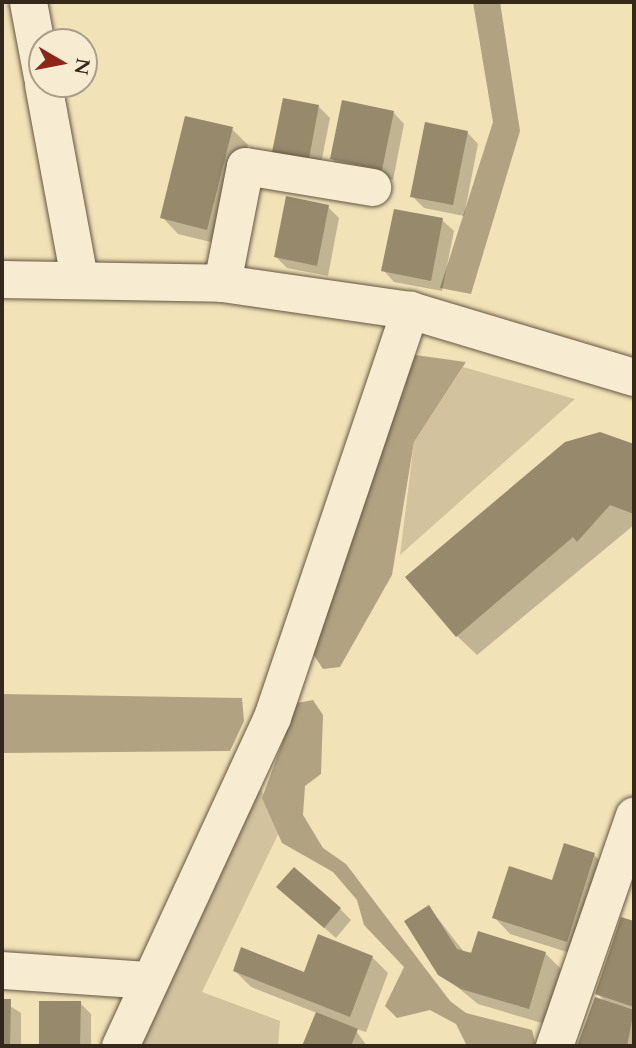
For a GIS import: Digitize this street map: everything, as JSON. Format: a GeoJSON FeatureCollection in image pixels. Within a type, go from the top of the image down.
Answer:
{"type":"FeatureCollection","features":[{"type":"Feature","properties":{"kind":"street"},"geometry":{"type":"LineString","coordinates":[[28,2],[33,28]]}},
{"type":"Feature","properties":{"kind":"street"},"geometry":{"type":"LineString","coordinates":[[46,98],[79,279]]}},
{"type":"Feature","properties":{"kind":"street"},"geometry":{"type":"LineString","coordinates":[[222,283],[245,166],[372,187]]}},
{"type":"Feature","properties":{"kind":"street"},"geometry":{"type":"LineString","coordinates":[[2,279],[222,283],[410,310],[634,377]]}},
{"type":"Feature","properties":{"kind":"street"},"geometry":{"type":"LineString","coordinates":[[120,1046],[147,980],[272,717],[410,310]]}},
{"type":"Feature","properties":{"kind":"street"},"geometry":{"type":"LineString","coordinates":[[554,1046],[634,815]]}},
{"type":"Feature","properties":{"kind":"street"},"geometry":{"type":"LineString","coordinates":[[2,970],[147,980]]}},
{"type":"Feature","properties":{"kind":"shaded area"},"geometry":{"type":"Polygon","coordinates":[[[473,2],[500,2],[520,131],[471,294],[440,288],[493,122],[473,2]]]}},
{"type":"Feature","properties":{"kind":"shaded area"},"geometry":{"type":"Polygon","coordinates":[[[415,355],[466,362],[414,442],[392,575],[340,667],[323,669],[313,654],[415,355]]]}},
{"type":"Feature","properties":{"kind":"shaded area"},"geometry":{"type":"Polygon","coordinates":[[[463,367],[575,399],[400,555],[414,442],[463,367]]]}},
{"type":"Feature","properties":{"kind":"shaded area"},"geometry":{"type":"Polygon","coordinates":[[[2,694],[242,698],[244,721],[230,751],[2,753],[2,694]]]}},
{"type":"Feature","properties":{"kind":"shaded area"},"geometry":{"type":"Polygon","coordinates":[[[313,700],[323,715],[321,774],[305,786],[303,815],[323,848],[346,864],[450,1001],[466,1013],[532,1030],[536,1046],[467,1046],[456,1024],[430,1010],[397,1018],[385,1006],[404,967],[364,925],[357,900],[333,872],[282,843],[262,798],[297,703],[313,700]]]}},
{"type":"Feature","properties":{"kind":"shaded area"},"geometry":{"type":"Polygon","coordinates":[[[239,760],[284,822],[202,992],[280,1021],[278,1046],[124,1046],[239,760]]]}},
{"type":"Feature","properties":{"kind":"building"},"geometry":{"type":"Polygon","coordinates":[[[283,98],[319,105],[308,164],[271,157],[283,98]]]}},
{"type":"Feature","properties":{"kind":"building"},"geometry":{"type":"Polygon","coordinates":[[[342,100],[394,111],[382,170],[330,159],[342,100]]]}},
{"type":"Feature","properties":{"kind":"building"},"geometry":{"type":"Polygon","coordinates":[[[185,116],[233,127],[207,230],[160,218],[185,116]]]}},
{"type":"Feature","properties":{"kind":"building"},"geometry":{"type":"Polygon","coordinates":[[[425,122],[468,131],[453,205],[410,197],[425,122]]]}},
{"type":"Feature","properties":{"kind":"building"},"geometry":{"type":"Polygon","coordinates":[[[286,196],[329,205],[317,266],[274,257],[286,196]]]}},
{"type":"Feature","properties":{"kind":"building"},"geometry":{"type":"Polygon","coordinates":[[[394,209],[443,218],[431,281],[381,271],[394,209]]]}},
{"type":"Feature","properties":{"kind":"building"},"geometry":{"type":"Polygon","coordinates":[[[600,432],[634,444],[634,514],[610,505],[577,542],[573,537],[456,637],[405,577],[565,442],[600,432]]]}},
{"type":"Feature","properties":{"kind":"building"},"geometry":{"type":"Polygon","coordinates":[[[564,843],[595,853],[567,942],[492,918],[509,866],[552,880],[564,843]]]}},
{"type":"Feature","properties":{"kind":"building"},"geometry":{"type":"Polygon","coordinates":[[[294,867],[341,908],[324,928],[276,887],[294,867]]]}},
{"type":"Feature","properties":{"kind":"building"},"geometry":{"type":"Polygon","coordinates":[[[429,905],[457,949],[471,953],[478,931],[546,952],[529,1009],[461,989],[438,975],[404,921],[429,905]]]}},
{"type":"Feature","properties":{"kind":"building"},"geometry":{"type":"Polygon","coordinates":[[[621,917],[634,921],[634,1007],[595,994],[621,917]]]}},
{"type":"Feature","properties":{"kind":"building"},"geometry":{"type":"Polygon","coordinates":[[[318,934],[373,956],[350,1017],[233,971],[241,947],[304,972],[318,934]]]}},
{"type":"Feature","properties":{"kind":"building"},"geometry":{"type":"Polygon","coordinates":[[[595,997],[634,1010],[627,1046],[577,1046],[595,997]]]}},
{"type":"Feature","properties":{"kind":"building"},"geometry":{"type":"Polygon","coordinates":[[[2,999],[11,999],[10,1046],[2,1046],[2,999]]]}},
{"type":"Feature","properties":{"kind":"building"},"geometry":{"type":"Polygon","coordinates":[[[39,1001],[81,1001],[80,1046],[39,1046],[39,1001]]]}},
{"type":"Feature","properties":{"kind":"building"},"geometry":{"type":"Polygon","coordinates":[[[316,1012],[358,1029],[351,1046],[302,1046],[316,1012]]]}}]}
